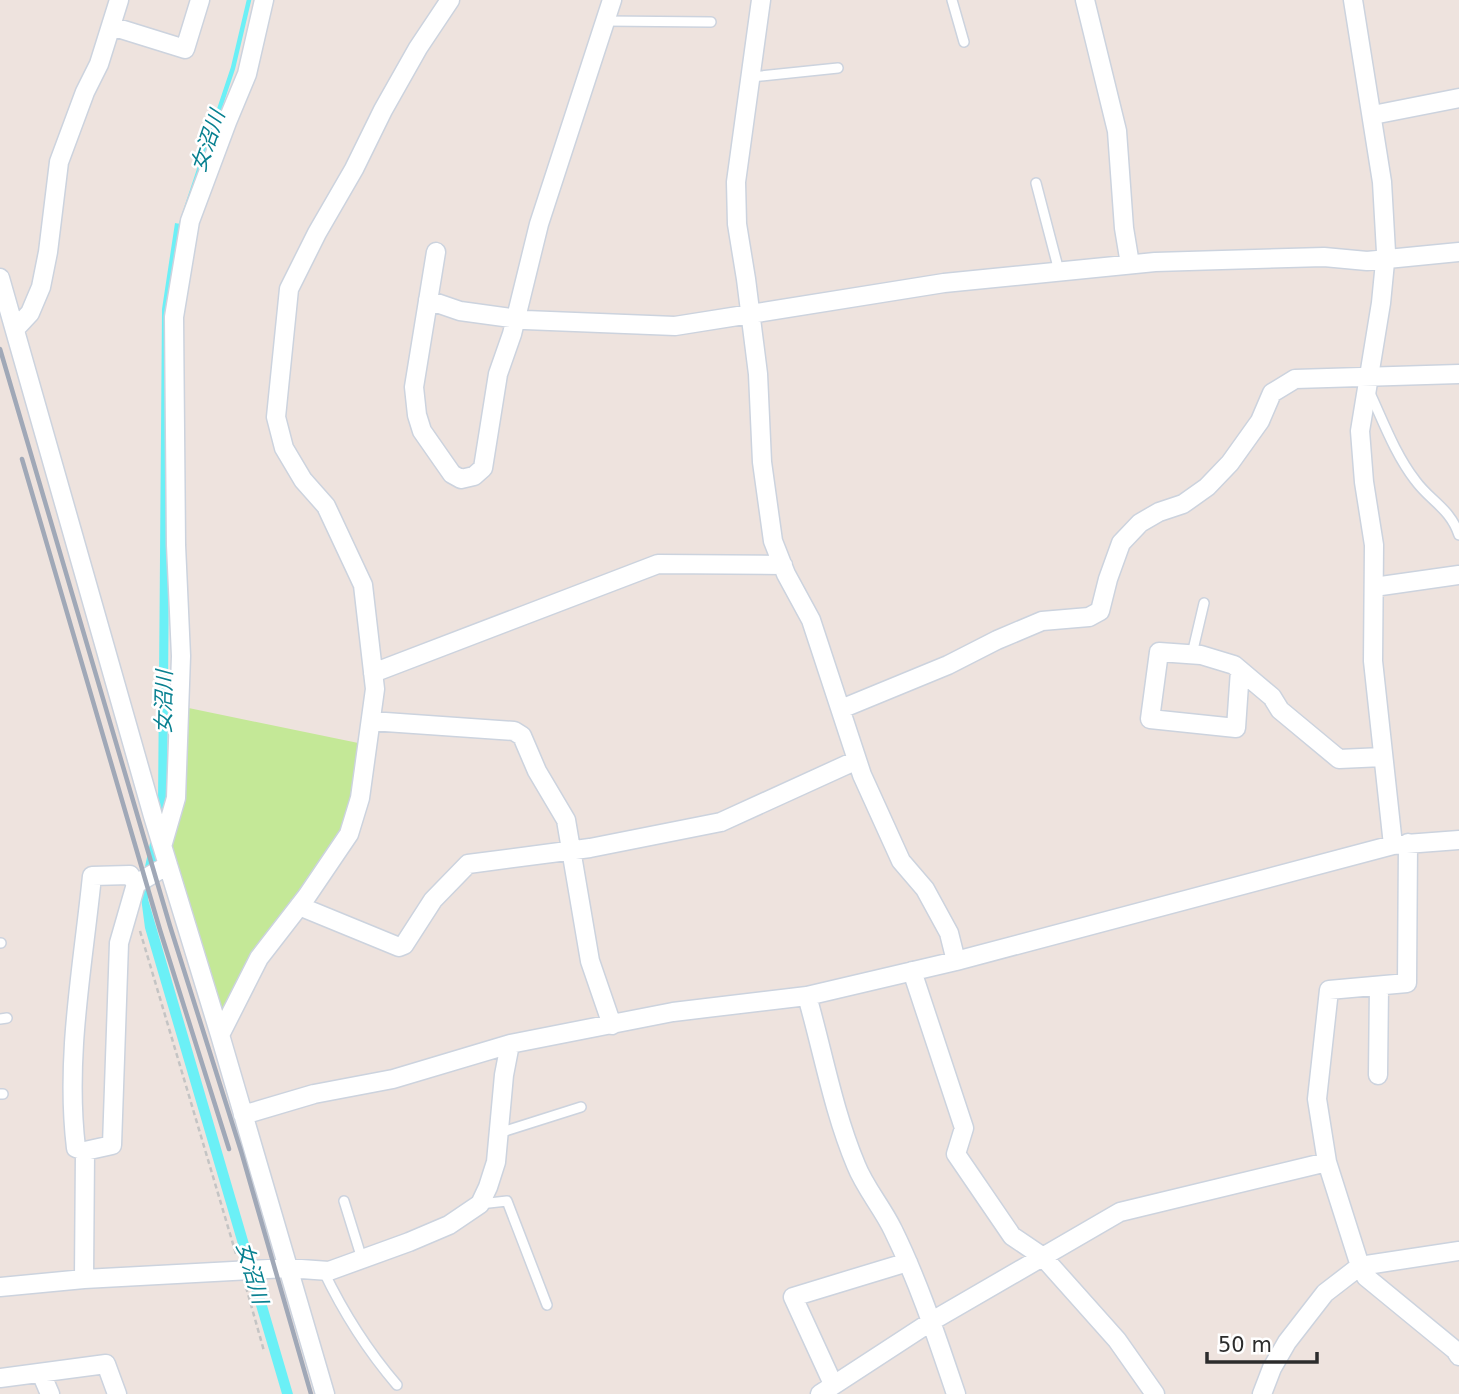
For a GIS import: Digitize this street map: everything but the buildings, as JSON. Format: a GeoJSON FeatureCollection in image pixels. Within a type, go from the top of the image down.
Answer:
{"type":"FeatureCollection","features":[{"type":"Feature","properties":{"kind":"street"},"geometry":{"type":"LineString","coordinates":[[16,328],[30,313],[41,287],[59,162],[85,92],[99,64],[119,0]]}},
{"type":"Feature","properties":{"kind":"street"},"geometry":{"type":"LineString","coordinates":[[111,26],[185,49],[200,0]]}},
{"type":"Feature","properties":{"kind":"street"},"geometry":{"type":"LineString","coordinates":[[163,843],[176,798],[181,656],[176,545],[174,317],[190,221],[247,74],[264,0]]}},
{"type":"Feature","properties":{"kind":"street"},"geometry":{"type":"LineString","coordinates":[[220,1035],[259,958],[349,834],[360,798],[375,689],[363,585],[326,506],[303,480],[284,448],[276,417],[289,289],[383,110],[418,48],[450,0]]}},
{"type":"Feature","properties":{"kind":"street"},"geometry":{"type":"LineString","coordinates":[[436,252],[414,387],[417,415],[428,440],[452,474],[461,479],[474,476],[483,468],[498,374],[516,319],[539,224],[612,0]]}},
{"type":"Feature","properties":{"kind":"street"},"geometry":{"type":"LineString","coordinates":[[761,0],[736,182],[737,224],[758,374],[766,503],[773,541],[782,565],[811,620],[858,760],[901,861],[925,889],[949,933],[956,961]]}},
{"type":"Feature","properties":{"kind":"street"},"geometry":{"type":"LineString","coordinates":[[1085,0],[1117,131],[1124,228],[1130,264]]}},
{"type":"Feature","properties":{"kind":"street"},"geometry":{"type":"LineString","coordinates":[[1353,0],[1382,182],[1385,259],[1381,303],[1360,431],[1364,482],[1374,545],[1373,661],[1383,757],[1400,844],[1407,983],[1328,990],[1317,1099],[1327,1162],[1360,1266],[1366,1277],[1459,1356]]}},
{"type":"Feature","properties":{"kind":"street"},"geometry":{"type":"LineString","coordinates":[[1373,115],[1459,98]]}},
{"type":"Feature","properties":{"kind":"street"},"geometry":{"type":"LineString","coordinates":[[428,300],[460,311],[516,319],[675,326],[944,283],[1130,264],[1311,258],[1367,261],[1459,252]]}},
{"type":"Feature","properties":{"kind":"street"},"geometry":{"type":"LineString","coordinates":[[0,278],[153,816],[325,1394]]}},
{"type":"Feature","properties":{"kind":"street"},"geometry":{"type":"LineString","coordinates":[[841,709],[948,665],[1042,621],[1089,617],[1100,611],[1121,543],[1140,523],[1159,512],[1183,504],[1207,488],[1230,463],[1260,421],[1272,393],[1295,379],[1367,381],[1459,374]]}},
{"type":"Feature","properties":{"kind":"street"},"geometry":{"type":"LineString","coordinates":[[373,673],[658,564],[782,565]]}},
{"type":"Feature","properties":{"kind":"street"},"geometry":{"type":"LineString","coordinates":[[1374,587],[1459,575]]}},
{"type":"Feature","properties":{"kind":"street"},"geometry":{"type":"LineString","coordinates":[[1240,670],[1236,728],[1150,719],[1159,652],[1192,654],[1234,665],[1240,670],[1272,697],[1280,710],[1339,760],[1383,757]]}},
{"type":"Feature","properties":{"kind":"street"},"geometry":{"type":"LineString","coordinates":[[371,721],[514,731],[522,736],[531,760],[566,820],[590,961],[612,1025]]}},
{"type":"Feature","properties":{"kind":"street"},"geometry":{"type":"LineString","coordinates":[[299,906],[400,947],[404,945],[433,900],[468,864],[572,851],[721,822],[858,760]]}},
{"type":"Feature","properties":{"kind":"street"},"geometry":{"type":"LineString","coordinates":[[243,1115],[314,1094],[393,1079],[510,1044],[673,1012],[807,996],[956,961],[1400,844],[1459,840]]}},
{"type":"Feature","properties":{"kind":"street"},"geometry":{"type":"LineString","coordinates":[[137,883],[130,875],[92,876],[72,1040],[74,1136],[76,1147],[85,1151],[112,1144],[119,943],[128,910],[137,883],[168,865]]}},
{"type":"Feature","properties":{"kind":"street"},"geometry":{"type":"LineString","coordinates":[[912,971],[964,1128],[956,1154],[1012,1236],[1043,1257],[1116,1340],[1155,1394]]}},
{"type":"Feature","properties":{"kind":"street"},"geometry":{"type":"LineString","coordinates":[[1378,1075],[1379,986]]}},
{"type":"Feature","properties":{"kind":"street"},"geometry":{"type":"LineString","coordinates":[[807,996],[834,1107],[857,1167],[892,1227],[908,1262],[932,1321],[956,1394]]}},
{"type":"Feature","properties":{"kind":"street"},"geometry":{"type":"LineString","coordinates":[[0,1287],[85,1279],[287,1268],[329,1271],[449,1225],[480,1204],[496,1163],[504,1075],[510,1044]]}},
{"type":"Feature","properties":{"kind":"street"},"geometry":{"type":"LineString","coordinates":[[85,1151],[85,1279]]}},
{"type":"Feature","properties":{"kind":"street"},"geometry":{"type":"LineString","coordinates":[[908,1262],[793,1297],[826,1389],[932,1321],[1120,1212],[1327,1162]]}},
{"type":"Feature","properties":{"kind":"street"},"geometry":{"type":"LineString","coordinates":[[1262,1394],[1272,1368],[1287,1342],[1325,1293],[1360,1266],[1459,1251]]}},
{"type":"Feature","properties":{"kind":"street"},"geometry":{"type":"LineString","coordinates":[[0,1378],[106,1364],[117,1394]]}},
{"type":"Feature","properties":{"kind":"street"},"geometry":{"type":"LineString","coordinates":[[41,1373],[50,1394]]}},
{"type":"Feature","properties":{"kind":"lane"},"geometry":{"type":"LineString","coordinates":[[952,0],[964,41]]}},
{"type":"Feature","properties":{"kind":"lane"},"geometry":{"type":"LineString","coordinates":[[605,20],[711,22]]}},
{"type":"Feature","properties":{"kind":"lane"},"geometry":{"type":"LineString","coordinates":[[751,77],[838,68]]}},
{"type":"Feature","properties":{"kind":"lane"},"geometry":{"type":"LineString","coordinates":[[1036,183],[1059,271]]}},
{"type":"Feature","properties":{"kind":"lane"},"geometry":{"type":"LineString","coordinates":[[1367,381],[1415,481],[1454,520],[1459,535]]}},
{"type":"Feature","properties":{"kind":"lane"},"geometry":{"type":"LineString","coordinates":[[1192,654],[1205,603]]}},
{"type":"Feature","properties":{"kind":"lane"},"geometry":{"type":"LineString","coordinates":[[498,1134],[581,1107]]}},
{"type":"Feature","properties":{"kind":"lane"},"geometry":{"type":"LineString","coordinates":[[344,1200],[362,1259]]}},
{"type":"Feature","properties":{"kind":"lane"},"geometry":{"type":"LineString","coordinates":[[480,1204],[507,1201],[547,1305]]}},
{"type":"Feature","properties":{"kind":"lane"},"geometry":{"type":"LineString","coordinates":[[323,1270],[354,1328],[376,1361],[397,1385]]}},
{"type":"Feature","properties":{"kind":"path"},"geometry":{"type":"LineString","coordinates":[[128,910],[140,929],[264,1351]]}},
{"type":"Feature","properties":{"kind":"green space"},"geometry":{"type":"Polygon","coordinates":[[[179,706],[368,745],[333,857],[220,1035],[168,865],[179,706]]]}},
{"type":"Feature","properties":{"kind":"water"},"geometry":{"type":"Polygon","coordinates":[[[175,223],[185,225],[169,565],[167,808],[148,899],[293,1394],[282,1394],[145,928],[140,890],[158,806],[162,309],[175,223]]]}},
{"type":"Feature","properties":{"kind":"waterway","name":"女沼川"},"geometry":{"type":"LineString","coordinates":[[179,230],[233,68],[249,0]]}},
{"type":"Feature","properties":{"kind":"railway"},"geometry":{"type":"LineString","coordinates":[[0,349],[170,926],[241,1151],[311,1394]]}},
{"type":"Feature","properties":{"kind":"railway"},"geometry":{"type":"LineString","coordinates":[[22,459],[160,930],[229,1149]]}}]}
